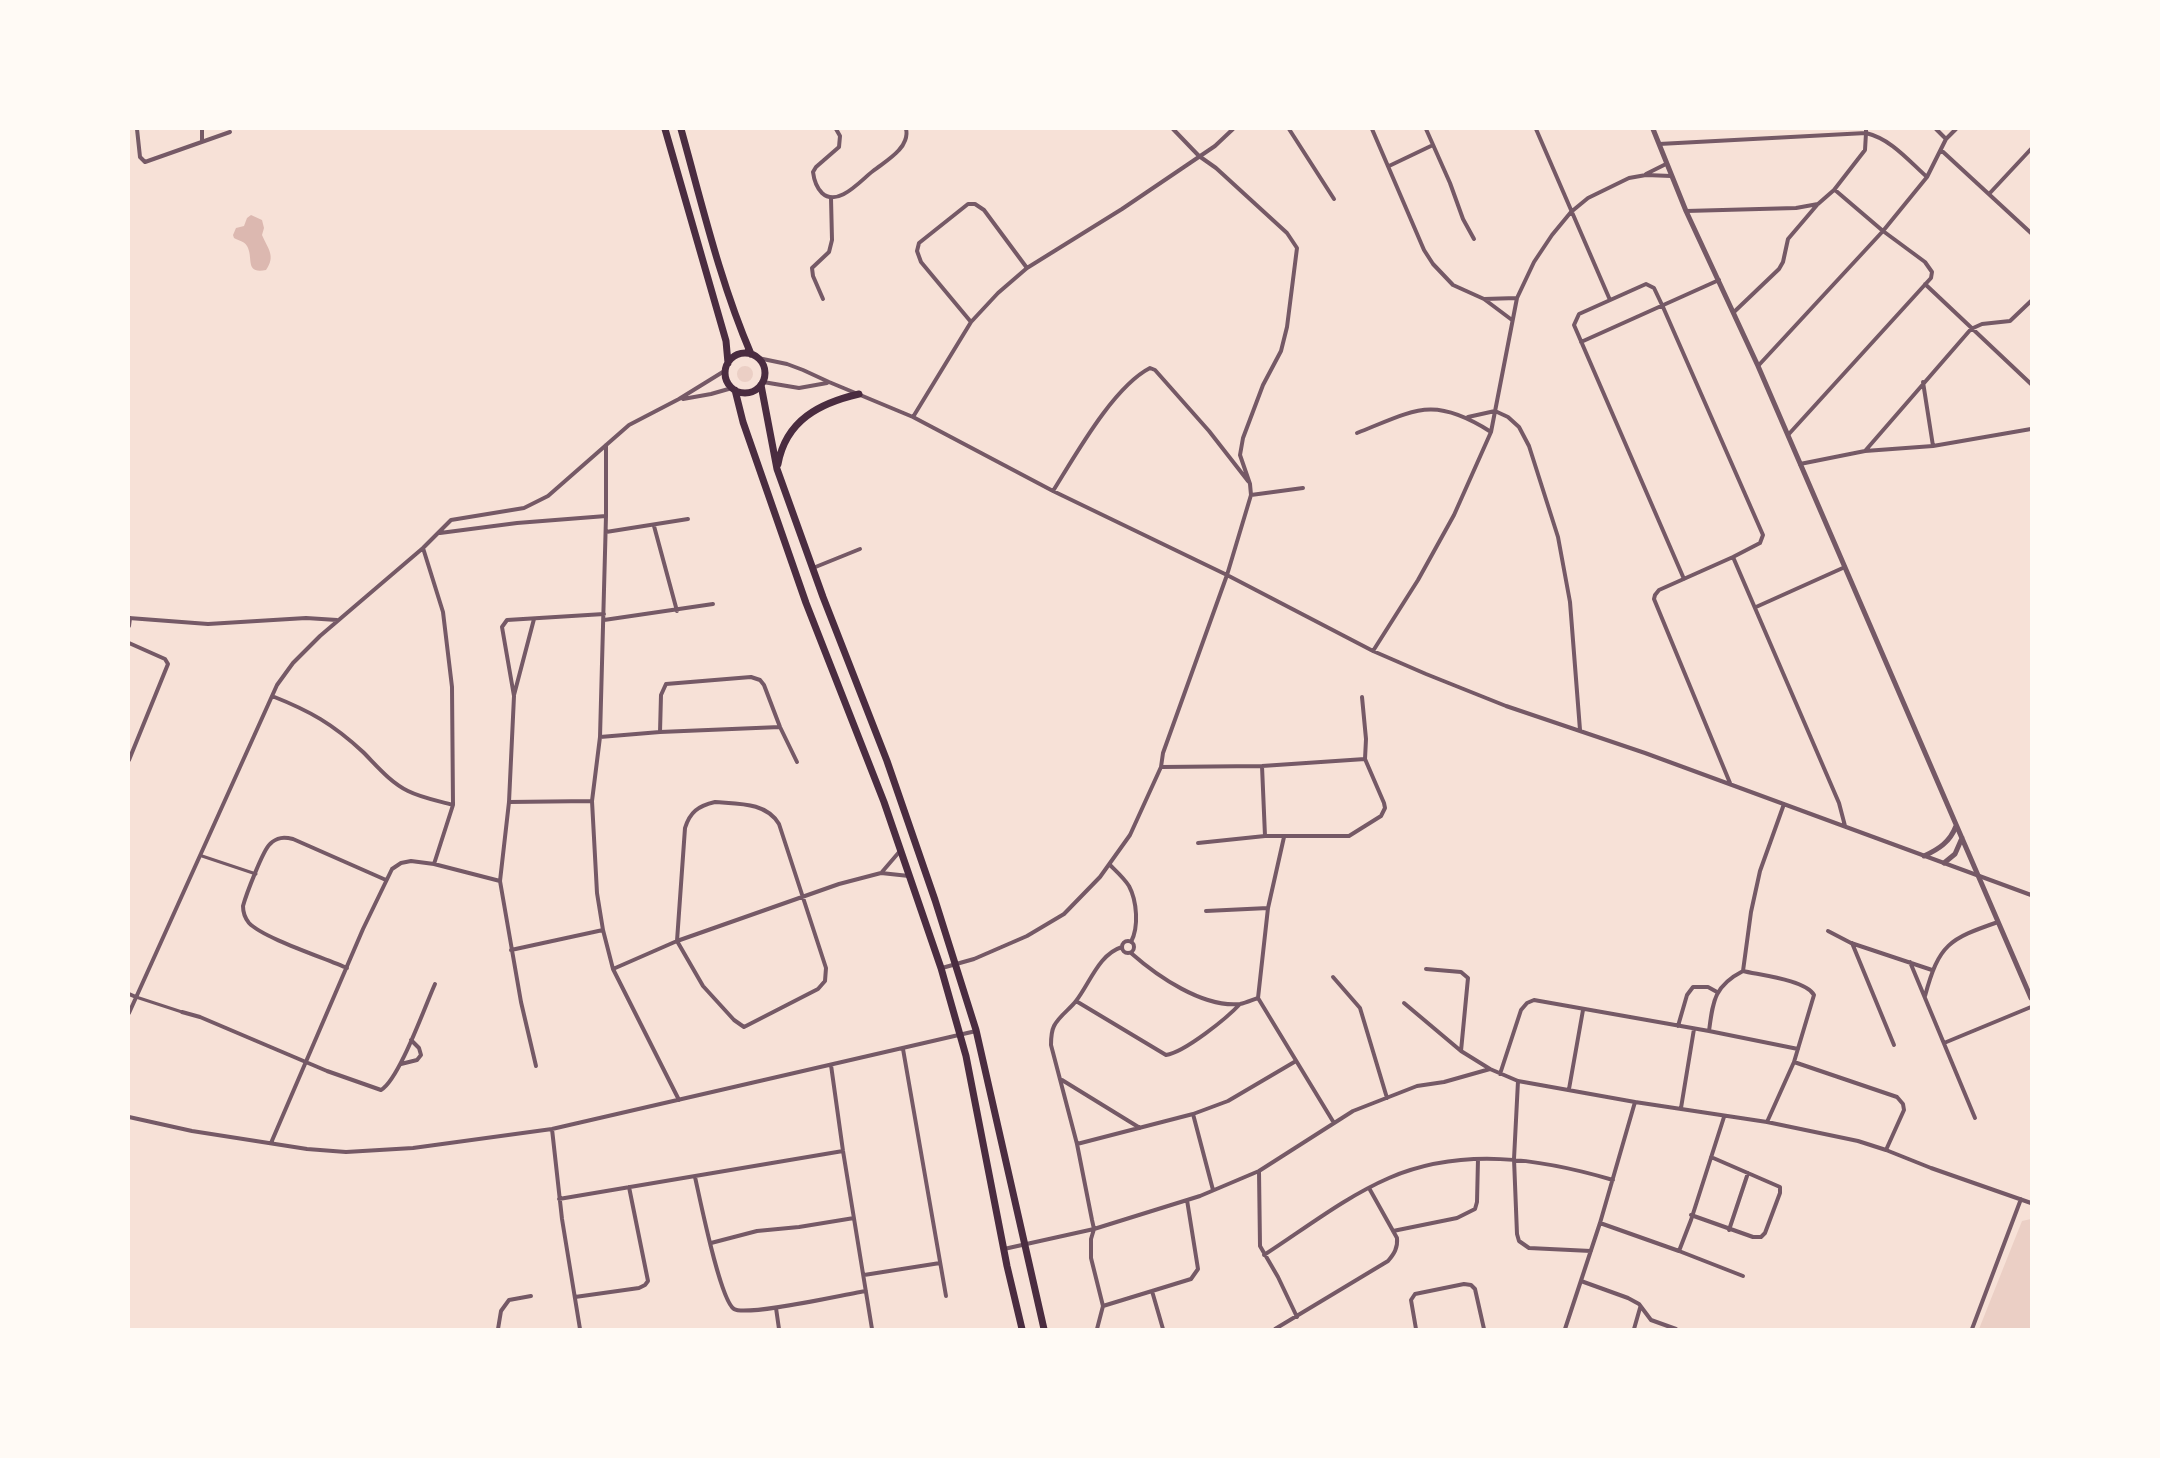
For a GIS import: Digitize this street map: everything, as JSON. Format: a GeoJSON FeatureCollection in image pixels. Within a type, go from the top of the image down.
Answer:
{"type":"FeatureCollection","features":[{"type":"Feature","properties":{"kind":"main road"},"geometry":{"type":"LineString","coordinates":[[665,129],[726,341],[726,380],[733,389],[806,603],[884,802],[941,968],[961,1034],[1022,1329]]}},
{"type":"Feature","properties":{"kind":"main road"},"geometry":{"type":"LineString","coordinates":[[681,129],[711,239],[742,335],[764,369],[762,384],[777,470],[812,568],[891,772],[976,1030],[1044,1329]]}},
{"type":"Feature","properties":{"kind":"main road"},"geometry":{"type":"LineString","coordinates":[[727,366],[738,355],[754,356]]}},
{"type":"Feature","properties":{"kind":"main road"},"geometry":{"type":"LineString","coordinates":[[733,389],[740,392],[751,392],[762,384]]}},
{"type":"Feature","properties":{"kind":"main road"},"geometry":{"type":"LineString","coordinates":[[777,470],[780,453],[801,421],[815,409],[830,402],[859,394]]}},
{"type":"Feature","properties":{"kind":"street"},"geometry":{"type":"LineString","coordinates":[[137,129],[140,157],[145,162],[230,132]]}},
{"type":"Feature","properties":{"kind":"street"},"geometry":{"type":"LineString","coordinates":[[202,129],[202,142]]}},
{"type":"Feature","properties":{"kind":"street"},"geometry":{"type":"LineString","coordinates":[[836,129],[840,136],[839,147],[813,172],[818,189],[831,198],[838,197],[851,189],[899,151],[906,139],[906,129]]}},
{"type":"Feature","properties":{"kind":"street"},"geometry":{"type":"LineString","coordinates":[[941,968],[974,959],[1028,936],[1064,914],[1110,865],[1130,835],[1161,767],[1163,753],[1227,575],[1251,495],[1250,484],[1240,455],[1243,438],[1263,384],[1281,351],[1287,327],[1297,248],[1294,240],[1287,233],[1216,168],[1199,156],[1173,129]]}},
{"type":"Feature","properties":{"kind":"street"},"geometry":{"type":"LineString","coordinates":[[913,417],[971,322],[998,293],[1027,268],[1122,209],[1215,146],[1233,129]]}},
{"type":"Feature","properties":{"kind":"street"},"geometry":{"type":"LineString","coordinates":[[1289,129],[1334,200]]}},
{"type":"Feature","properties":{"kind":"street"},"geometry":{"type":"LineString","coordinates":[[1372,129],[1424,250],[1433,264],[1453,285],[1484,299],[1512,320]]}},
{"type":"Feature","properties":{"kind":"street"},"geometry":{"type":"LineString","coordinates":[[1425,129],[1450,183],[1463,219],[1474,239]]}},
{"type":"Feature","properties":{"kind":"street"},"geometry":{"type":"LineString","coordinates":[[1536,129],[1610,300]]}},
{"type":"Feature","properties":{"kind":"street"},"geometry":{"type":"LineString","coordinates":[[1653,129],[1686,211],[1758,366],[2031,998]]}},
{"type":"Feature","properties":{"kind":"street"},"geometry":{"type":"LineString","coordinates":[[1936,129],[1947,139]]}},
{"type":"Feature","properties":{"kind":"street"},"geometry":{"type":"LineString","coordinates":[[1758,366],[1883,231],[1927,177],[1947,139],[1956,129]]}},
{"type":"Feature","properties":{"kind":"street"},"geometry":{"type":"LineString","coordinates":[[1659,144],[1866,131],[1883,139],[1927,177]]}},
{"type":"Feature","properties":{"kind":"street"},"geometry":{"type":"LineString","coordinates":[[1734,312],[1779,269],[1783,262],[1788,239],[1818,204],[1834,190],[1865,150],[1866,131]]}},
{"type":"Feature","properties":{"kind":"street"},"geometry":{"type":"LineString","coordinates":[[1389,166],[1433,146]]}},
{"type":"Feature","properties":{"kind":"street"},"geometry":{"type":"LineString","coordinates":[[1989,194],[2031,148]]}},
{"type":"Feature","properties":{"kind":"street"},"geometry":{"type":"LineString","coordinates":[[1941,150],[2031,233]]}},
{"type":"Feature","properties":{"kind":"street"},"geometry":{"type":"LineString","coordinates":[[1646,175],[1666,164]]}},
{"type":"Feature","properties":{"kind":"street"},"geometry":{"type":"LineString","coordinates":[[1373,651],[1418,580],[1454,515],[1491,432],[1517,298],[1534,262],[1571,212],[1588,198],[1612,184],[1629,178],[1646,175],[1671,176]]}},
{"type":"Feature","properties":{"kind":"street"},"geometry":{"type":"LineString","coordinates":[[1787,436],[1925,284],[1932,272],[1929,267],[1834,190]]}},
{"type":"Feature","properties":{"kind":"street"},"geometry":{"type":"LineString","coordinates":[[823,299],[812,268],[829,252],[832,240],[831,198]]}},
{"type":"Feature","properties":{"kind":"street"},"geometry":{"type":"LineString","coordinates":[[971,322],[921,262],[916,251],[919,243],[968,204],[975,204],[984,210],[1027,268]]}},
{"type":"Feature","properties":{"kind":"street"},"geometry":{"type":"LineString","coordinates":[[1686,211],[1796,208],[1818,204]]}},
{"type":"Feature","properties":{"kind":"street"},"geometry":{"type":"LineString","coordinates":[[1581,342],[1628,320],[1664,307],[1719,280]]}},
{"type":"Feature","properties":{"kind":"street"},"geometry":{"type":"LineString","coordinates":[[1684,579],[1574,325],[1579,314],[1646,284],[1654,288],[1664,307],[1763,535],[1760,543],[1733,557],[1656,592],[1654,599],[1730,784]]}},
{"type":"Feature","properties":{"kind":"street"},"geometry":{"type":"LineString","coordinates":[[1925,284],[2031,384]]}},
{"type":"Feature","properties":{"kind":"street"},"geometry":{"type":"LineString","coordinates":[[1484,299],[1517,298]]}},
{"type":"Feature","properties":{"kind":"street"},"geometry":{"type":"LineString","coordinates":[[1865,452],[1971,329],[1982,324],[2010,321],[2031,301]]}},
{"type":"Feature","properties":{"kind":"street"},"geometry":{"type":"LineString","coordinates":[[754,356],[787,364],[913,417],[1053,491],[1227,575],[1373,651],[1506,706],[1580,730],[2031,895]]}},
{"type":"Feature","properties":{"kind":"street"},"geometry":{"type":"LineString","coordinates":[[129,1013],[202,856],[272,696],[293,663],[338,620],[440,533],[451,520],[524,508],[536,503],[548,496],[629,425],[679,399],[727,366]]}},
{"type":"Feature","properties":{"kind":"street"},"geometry":{"type":"LineString","coordinates":[[1053,491],[1096,422],[1140,375],[1150,368],[1155,370],[1209,431],[1250,484]]}},
{"type":"Feature","properties":{"kind":"street"},"geometry":{"type":"LineString","coordinates":[[762,384],[799,388],[829,382]]}},
{"type":"Feature","properties":{"kind":"street"},"geometry":{"type":"LineString","coordinates":[[1923,382],[1933,446]]}},
{"type":"Feature","properties":{"kind":"street"},"geometry":{"type":"LineString","coordinates":[[679,399],[733,389]]}},
{"type":"Feature","properties":{"kind":"street"},"geometry":{"type":"LineString","coordinates":[[1357,433],[1422,409],[1442,410],[1468,417],[1491,432]]}},
{"type":"Feature","properties":{"kind":"street"},"geometry":{"type":"LineString","coordinates":[[1468,417],[1495,411],[1508,417],[1519,427],[1529,447],[1558,537],[1570,602],[1580,730]]}},
{"type":"Feature","properties":{"kind":"street"},"geometry":{"type":"LineString","coordinates":[[1800,464],[1865,452],[1933,446],[2031,429]]}},
{"type":"Feature","properties":{"kind":"street"},"geometry":{"type":"LineString","coordinates":[[606,445],[600,737],[592,801],[597,892],[603,930],[614,969],[679,1100]]}},
{"type":"Feature","properties":{"kind":"street"},"geometry":{"type":"LineString","coordinates":[[1251,495],[1303,488]]}},
{"type":"Feature","properties":{"kind":"street"},"geometry":{"type":"LineString","coordinates":[[440,533],[517,523],[606,516]]}},
{"type":"Feature","properties":{"kind":"street"},"geometry":{"type":"LineString","coordinates":[[605,532],[687,519]]}},
{"type":"Feature","properties":{"kind":"street"},"geometry":{"type":"LineString","coordinates":[[654,526],[677,611]]}},
{"type":"Feature","properties":{"kind":"street"},"geometry":{"type":"LineString","coordinates":[[423,548],[443,612],[452,687],[453,805],[434,864]]}},
{"type":"Feature","properties":{"kind":"street"},"geometry":{"type":"LineString","coordinates":[[812,568],[860,549]]}},
{"type":"Feature","properties":{"kind":"street"},"geometry":{"type":"LineString","coordinates":[[1733,557],[1839,803],[1845,827]]}},
{"type":"Feature","properties":{"kind":"street"},"geometry":{"type":"LineString","coordinates":[[1756,607],[1845,567]]}},
{"type":"Feature","properties":{"kind":"street"},"geometry":{"type":"LineString","coordinates":[[604,620],[713,604]]}},
{"type":"Feature","properties":{"kind":"street"},"geometry":{"type":"LineString","coordinates":[[514,696],[502,627],[507,620],[604,614]]}},
{"type":"Feature","properties":{"kind":"street"},"geometry":{"type":"LineString","coordinates":[[129,626],[129,618],[208,624],[306,618],[338,620]]}},
{"type":"Feature","properties":{"kind":"street"},"geometry":{"type":"LineString","coordinates":[[534,618],[514,696],[509,802],[500,881],[511,950],[536,1066]]}},
{"type":"Feature","properties":{"kind":"street"},"geometry":{"type":"LineString","coordinates":[[129,643],[165,659],[168,664],[129,760]]}},
{"type":"Feature","properties":{"kind":"street"},"geometry":{"type":"LineString","coordinates":[[660,732],[660,695],[666,684],[751,677],[764,685],[780,727],[797,762]]}},
{"type":"Feature","properties":{"kind":"street"},"geometry":{"type":"LineString","coordinates":[[272,696],[325,721],[364,753],[379,770],[409,792],[453,805]]}},
{"type":"Feature","properties":{"kind":"street"},"geometry":{"type":"LineString","coordinates":[[1198,843],[1265,836],[1349,837],[1381,816],[1385,808],[1384,803],[1365,759],[1366,739],[1362,697]]}},
{"type":"Feature","properties":{"kind":"street"},"geometry":{"type":"LineString","coordinates":[[600,737],[780,727]]}},
{"type":"Feature","properties":{"kind":"street"},"geometry":{"type":"LineString","coordinates":[[1161,767],[1262,766],[1365,759]]}},
{"type":"Feature","properties":{"kind":"street"},"geometry":{"type":"LineString","coordinates":[[1262,766],[1265,836]]}},
{"type":"Feature","properties":{"kind":"street"},"geometry":{"type":"LineString","coordinates":[[509,802],[592,801]]}},
{"type":"Feature","properties":{"kind":"street"},"geometry":{"type":"LineString","coordinates":[[730,803],[759,807],[774,816],[779,824],[826,968],[825,981],[818,989],[744,1027],[734,1020],[703,986],[677,941],[685,828],[694,810],[706,804],[730,803]]}},
{"type":"Feature","properties":{"kind":"street"},"geometry":{"type":"LineString","coordinates":[[1743,971],[1751,912],[1760,872],[1784,804]]}},
{"type":"Feature","properties":{"kind":"street"},"geometry":{"type":"LineString","coordinates":[[1924,856],[1945,844],[1953,835],[1956,826]]}},
{"type":"Feature","properties":{"kind":"street"},"geometry":{"type":"LineString","coordinates":[[347,968],[265,933],[248,921],[243,914],[243,906],[267,847],[271,842],[284,837],[293,839],[386,880]]}},
{"type":"Feature","properties":{"kind":"street"},"geometry":{"type":"LineString","coordinates":[[1284,837],[1268,908],[1258,998],[1334,1123]]}},
{"type":"Feature","properties":{"kind":"street"},"geometry":{"type":"LineString","coordinates":[[1944,863],[1954,854],[1962,838]]}},
{"type":"Feature","properties":{"kind":"street"},"geometry":{"type":"LineString","coordinates":[[881,873],[900,850]]}},
{"type":"Feature","properties":{"kind":"street"},"geometry":{"type":"LineString","coordinates":[[202,856],[256,874]]}},
{"type":"Feature","properties":{"kind":"street"},"geometry":{"type":"LineString","coordinates":[[271,1143],[392,869],[401,863],[411,861],[434,864],[500,881]]}},
{"type":"Feature","properties":{"kind":"street"},"geometry":{"type":"LineString","coordinates":[[1110,865],[1125,881],[1132,894],[1136,933],[1131,942]]}},
{"type":"Feature","properties":{"kind":"street"},"geometry":{"type":"LineString","coordinates":[[614,969],[677,941],[803,896],[881,873],[909,876]]}},
{"type":"Feature","properties":{"kind":"street"},"geometry":{"type":"LineString","coordinates":[[1206,911],[1268,908]]}},
{"type":"Feature","properties":{"kind":"street"},"geometry":{"type":"LineString","coordinates":[[1925,996],[1932,970],[1948,944],[1999,921]]}},
{"type":"Feature","properties":{"kind":"street"},"geometry":{"type":"LineString","coordinates":[[511,950],[603,930]]}},
{"type":"Feature","properties":{"kind":"street"},"geometry":{"type":"LineString","coordinates":[[1828,931],[1851,943],[1932,970]]}},
{"type":"Feature","properties":{"kind":"street"},"geometry":{"type":"LineString","coordinates":[[1097,1329],[1102,1306],[1090,1248],[1094,1229],[1077,1144],[1051,1045],[1051,1036],[1056,1022],[1076,1001],[1104,959],[1125,942],[1131,942]]}},
{"type":"Feature","properties":{"kind":"street"},"geometry":{"type":"LineString","coordinates":[[1131,942],[1134,947],[1131,953]]}},
{"type":"Feature","properties":{"kind":"street"},"geometry":{"type":"LineString","coordinates":[[1851,943],[1894,1045]]}},
{"type":"Feature","properties":{"kind":"street"},"geometry":{"type":"LineString","coordinates":[[1122,946],[1125,952],[1131,953],[1143,964],[1196,997],[1208,1001],[1240,1004],[1258,998]]}},
{"type":"Feature","properties":{"kind":"street"},"geometry":{"type":"LineString","coordinates":[[1911,962],[1975,1118]]}},
{"type":"Feature","properties":{"kind":"street"},"geometry":{"type":"LineString","coordinates":[[1426,969],[1461,972],[1468,978],[1461,1051]]}},
{"type":"Feature","properties":{"kind":"street"},"geometry":{"type":"LineString","coordinates":[[1709,1031],[1717,992],[1731,977],[1743,971],[1800,985],[1814,995],[1794,1062],[1767,1122]]}},
{"type":"Feature","properties":{"kind":"street"},"geometry":{"type":"LineString","coordinates":[[1333,977],[1360,1008],[1387,1098]]}},
{"type":"Feature","properties":{"kind":"street"},"geometry":{"type":"LineString","coordinates":[[129,994],[200,1017],[306,1062],[381,1090],[388,1085],[400,1064],[435,984]]}},
{"type":"Feature","properties":{"kind":"street"},"geometry":{"type":"LineString","coordinates":[[1678,1026],[1687,994],[1693,987],[1708,987],[1717,992]]}},
{"type":"Feature","properties":{"kind":"street"},"geometry":{"type":"LineString","coordinates":[[1500,1074],[1521,1010],[1527,1003],[1534,1000],[1798,1049]]}},
{"type":"Feature","properties":{"kind":"street"},"geometry":{"type":"LineString","coordinates":[[1076,1001],[1166,1055],[1177,1051],[1221,1022],[1240,1004]]}},
{"type":"Feature","properties":{"kind":"street"},"geometry":{"type":"LineString","coordinates":[[1404,1003],[1461,1051],[1490,1069],[1518,1081],[1817,1131],[1886,1150],[2031,1203]]}},
{"type":"Feature","properties":{"kind":"street"},"geometry":{"type":"LineString","coordinates":[[1944,1043],[2031,1007]]}},
{"type":"Feature","properties":{"kind":"street"},"geometry":{"type":"LineString","coordinates":[[1569,1089],[1583,1010]]}},
{"type":"Feature","properties":{"kind":"street"},"geometry":{"type":"LineString","coordinates":[[1681,1108],[1694,1029]]}},
{"type":"Feature","properties":{"kind":"street"},"geometry":{"type":"LineString","coordinates":[[129,1117],[192,1131],[346,1152],[451,1144],[552,1129],[903,1049],[976,1030]]}},
{"type":"Feature","properties":{"kind":"street"},"geometry":{"type":"LineString","coordinates":[[400,1064],[420,1057],[421,1052],[411,1040]]}},
{"type":"Feature","properties":{"kind":"street"},"geometry":{"type":"LineString","coordinates":[[903,1049],[946,1296]]}},
{"type":"Feature","properties":{"kind":"street"},"geometry":{"type":"LineString","coordinates":[[1077,1144],[1193,1114],[1228,1101],[1296,1061]]}},
{"type":"Feature","properties":{"kind":"street"},"geometry":{"type":"LineString","coordinates":[[1794,1062],[1897,1097],[1903,1104],[1904,1110],[1886,1150]]}},
{"type":"Feature","properties":{"kind":"street"},"geometry":{"type":"LineString","coordinates":[[831,1065],[872,1329]]}},
{"type":"Feature","properties":{"kind":"street"},"geometry":{"type":"LineString","coordinates":[[1004,1249],[1094,1229],[1187,1200],[1259,1171],[1353,1111],[1417,1086],[1444,1082],[1490,1069]]}},
{"type":"Feature","properties":{"kind":"street"},"geometry":{"type":"LineString","coordinates":[[1061,1080],[1140,1128]]}},
{"type":"Feature","properties":{"kind":"street"},"geometry":{"type":"LineString","coordinates":[[1518,1081],[1514,1159],[1519,1241],[1529,1248],[1591,1251]]}},
{"type":"Feature","properties":{"kind":"street"},"geometry":{"type":"LineString","coordinates":[[1565,1329],[1600,1223],[1635,1102]]}},
{"type":"Feature","properties":{"kind":"street"},"geometry":{"type":"LineString","coordinates":[[1193,1114],[1213,1190]]}},
{"type":"Feature","properties":{"kind":"street"},"geometry":{"type":"LineString","coordinates":[[1679,1251],[1724,1117]]}},
{"type":"Feature","properties":{"kind":"street"},"geometry":{"type":"LineString","coordinates":[[552,1129],[559,1199],[580,1329]]}},
{"type":"Feature","properties":{"kind":"street"},"geometry":{"type":"LineString","coordinates":[[559,1199],[843,1151]]}},
{"type":"Feature","properties":{"kind":"street"},"geometry":{"type":"LineString","coordinates":[[1691,1215],[1729,1230],[1761,1237],[1765,1233],[1780,1193],[1780,1187],[1711,1157]]}},
{"type":"Feature","properties":{"kind":"street"},"geometry":{"type":"LineString","coordinates":[[1393,1231],[1457,1218],[1475,1209],[1478,1159]]}},
{"type":"Feature","properties":{"kind":"street"},"geometry":{"type":"LineString","coordinates":[[1264,1255],[1369,1188],[1389,1178],[1436,1163],[1478,1159],[1514,1159],[1552,1165],[1612,1180]]}},
{"type":"Feature","properties":{"kind":"street"},"geometry":{"type":"LineString","coordinates":[[1259,1171],[1260,1246],[1297,1317]]}},
{"type":"Feature","properties":{"kind":"street"},"geometry":{"type":"LineString","coordinates":[[1729,1230],[1748,1173]]}},
{"type":"Feature","properties":{"kind":"street"},"geometry":{"type":"LineString","coordinates":[[695,1177],[711,1243],[730,1306],[743,1312],[866,1291]]}},
{"type":"Feature","properties":{"kind":"street"},"geometry":{"type":"LineString","coordinates":[[575,1297],[639,1288],[648,1281],[629,1187]]}},
{"type":"Feature","properties":{"kind":"street"},"geometry":{"type":"LineString","coordinates":[[1275,1329],[1388,1261],[1398,1244],[1369,1188]]}},
{"type":"Feature","properties":{"kind":"street"},"geometry":{"type":"LineString","coordinates":[[1972,1329],[2021,1199]]}},
{"type":"Feature","properties":{"kind":"street"},"geometry":{"type":"LineString","coordinates":[[1102,1306],[1191,1279],[1197,1273],[1199,1265],[1187,1200]]}},
{"type":"Feature","properties":{"kind":"street"},"geometry":{"type":"LineString","coordinates":[[711,1243],[757,1231],[854,1218]]}},
{"type":"Feature","properties":{"kind":"street"},"geometry":{"type":"LineString","coordinates":[[1600,1223],[1743,1276]]}},
{"type":"Feature","properties":{"kind":"street"},"geometry":{"type":"LineString","coordinates":[[864,1275],[940,1263]]}},
{"type":"Feature","properties":{"kind":"street"},"geometry":{"type":"LineString","coordinates":[[1581,1281],[1628,1298],[1637,1303],[1651,1320],[1676,1329]]}},
{"type":"Feature","properties":{"kind":"street"},"geometry":{"type":"LineString","coordinates":[[1416,1329],[1411,1300],[1415,1294],[1464,1284],[1472,1285],[1475,1289],[1484,1329]]}},
{"type":"Feature","properties":{"kind":"street"},"geometry":{"type":"LineString","coordinates":[[1152,1291],[1163,1329]]}},
{"type":"Feature","properties":{"kind":"street"},"geometry":{"type":"LineString","coordinates":[[498,1329],[501,1311],[509,1300],[531,1296]]}},
{"type":"Feature","properties":{"kind":"street"},"geometry":{"type":"LineString","coordinates":[[776,1308],[779,1329]]}},
{"type":"Feature","properties":{"kind":"street"},"geometry":{"type":"LineString","coordinates":[[1634,1329],[1640,1308]]}},
{"type":"Feature","properties":{"kind":"shaded area"},"geometry":{"type":"Polygon","coordinates":[[[251,215],[262,220],[264,228],[262,235],[271,256],[266,270],[259,271],[252,267],[247,246],[233,235],[236,228],[244,226],[251,215]]]}},
{"type":"Feature","properties":{"kind":"shaded area"},"geometry":{"type":"Polygon","coordinates":[[[742,366],[748,366],[753,374],[751,380],[742,382],[737,377],[737,371],[742,366]]]}},
{"type":"Feature","properties":{"kind":"shaded area"},"geometry":{"type":"Polygon","coordinates":[[[2031,1219],[2031,1329],[1979,1329],[2022,1221],[2031,1219]]]}}]}
